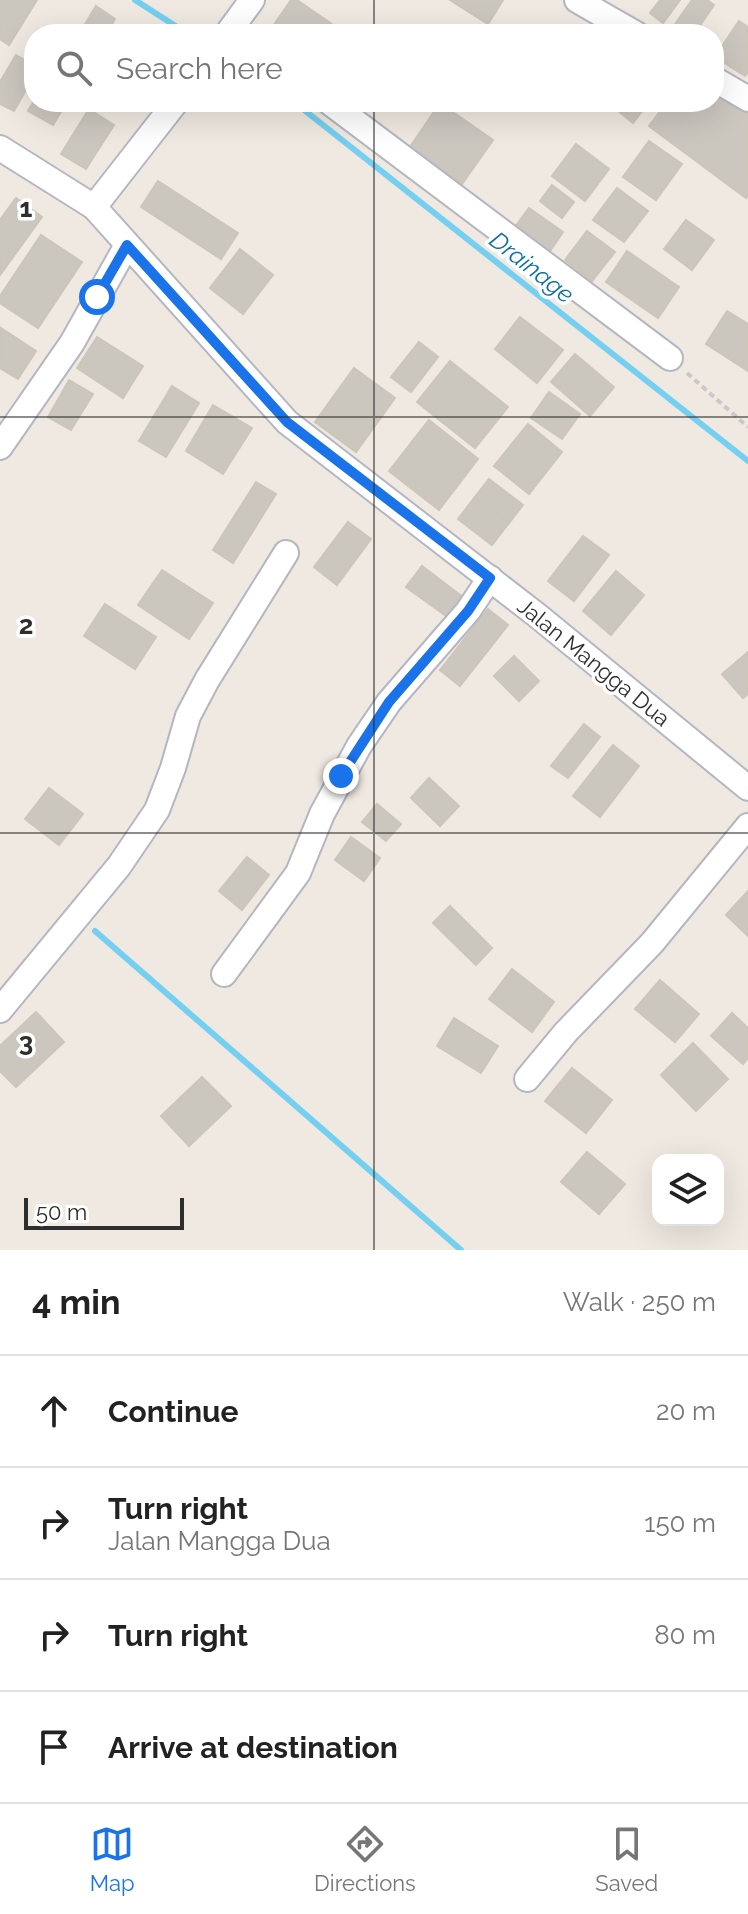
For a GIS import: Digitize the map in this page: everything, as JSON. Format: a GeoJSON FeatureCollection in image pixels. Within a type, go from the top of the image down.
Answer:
{"type":"FeatureCollection","features":[{"type":"Feature","properties":{"kind":"street"},"geometry":{"type":"LineString","coordinates":[[238,24],[252,0]]}},
{"type":"Feature","properties":{"kind":"street"},"geometry":{"type":"LineString","coordinates":[[577,0],[619,24]]}},
{"type":"Feature","properties":{"kind":"street"},"geometry":{"type":"LineString","coordinates":[[724,85],[748,99]]}},
{"type":"Feature","properties":{"kind":"street"},"geometry":{"type":"LineString","coordinates":[[94,207],[168,112]]}},
{"type":"Feature","properties":{"kind":"street"},"geometry":{"type":"LineString","coordinates":[[342,112],[670,358]]}},
{"type":"Feature","properties":{"kind":"street","name":"Jalan Mangga Dua"},"geometry":{"type":"LineString","coordinates":[[0,148],[94,207],[287,422],[490,578],[748,788]]}},
{"type":"Feature","properties":{"kind":"street"},"geometry":{"type":"LineString","coordinates":[[0,447],[72,343],[127,245]]}},
{"type":"Feature","properties":{"kind":"street"},"geometry":{"type":"LineString","coordinates":[[0,1010],[119,866],[157,810],[188,716],[286,553]]}},
{"type":"Feature","properties":{"kind":"street"},"geometry":{"type":"LineString","coordinates":[[224,974],[298,873],[322,814],[359,746],[389,702],[468,611],[490,578]]}},
{"type":"Feature","properties":{"kind":"street"},"geometry":{"type":"LineString","coordinates":[[527,1079],[566,1032],[652,943],[748,826]]}},
{"type":"Feature","properties":{"kind":"path"},"geometry":{"type":"LineString","coordinates":[[670,358],[748,427]]}},
{"type":"Feature","properties":{"kind":"building"},"geometry":{"type":"Polygon","coordinates":[[[0,0],[37,0],[9,45],[0,39],[0,0]]]}},
{"type":"Feature","properties":{"kind":"building"},"geometry":{"type":"Polygon","coordinates":[[[291,0],[297,0],[332,24],[274,24],[291,0]]]}},
{"type":"Feature","properties":{"kind":"building"},"geometry":{"type":"Polygon","coordinates":[[[450,0],[503,0],[488,24],[450,0]]]}},
{"type":"Feature","properties":{"kind":"building"},"geometry":{"type":"Polygon","coordinates":[[[660,0],[680,0],[663,23],[650,13],[660,0]]]}},
{"type":"Feature","properties":{"kind":"building"},"geometry":{"type":"Polygon","coordinates":[[[692,0],[707,0],[714,5],[701,24],[675,24],[692,0]]]}},
{"type":"Feature","properties":{"kind":"building"},"geometry":{"type":"Polygon","coordinates":[[[96,6],[115,19],[112,24],[85,24],[96,6]]]}},
{"type":"Feature","properties":{"kind":"building"},"geometry":{"type":"Polygon","coordinates":[[[739,21],[748,27],[748,72],[745,76],[724,63],[724,44],[739,21]]]}},
{"type":"Feature","properties":{"kind":"building"},"geometry":{"type":"Polygon","coordinates":[[[16,55],[24,59],[24,94],[14,111],[0,104],[0,82],[16,55]]]}},
{"type":"Feature","properties":{"kind":"building"},"geometry":{"type":"Polygon","coordinates":[[[724,93],[748,111],[746,198],[649,126],[660,112],[724,112],[724,93]]]}},
{"type":"Feature","properties":{"kind":"building"},"geometry":{"type":"Polygon","coordinates":[[[30,112],[61,112],[53,125],[30,112]]]}},
{"type":"Feature","properties":{"kind":"building"},"geometry":{"type":"Polygon","coordinates":[[[87,112],[94,112],[114,125],[86,169],[61,154],[87,112]]]}},
{"type":"Feature","properties":{"kind":"building"},"geometry":{"type":"Polygon","coordinates":[[[434,112],[453,112],[493,140],[462,184],[410,147],[434,112]]]}},
{"type":"Feature","properties":{"kind":"building"},"geometry":{"type":"Polygon","coordinates":[[[620,112],[641,112],[633,123],[620,112]]]}},
{"type":"Feature","properties":{"kind":"building"},"geometry":{"type":"Polygon","coordinates":[[[649,141],[682,164],[656,200],[623,177],[649,141]]]}},
{"type":"Feature","properties":{"kind":"building"},"geometry":{"type":"Polygon","coordinates":[[[576,144],[609,169],[585,201],[552,176],[576,144]]]}},
{"type":"Feature","properties":{"kind":"building"},"geometry":{"type":"Polygon","coordinates":[[[158,181],[238,233],[221,259],[141,207],[158,181]]]}},
{"type":"Feature","properties":{"kind":"building"},"geometry":{"type":"Polygon","coordinates":[[[552,185],[574,202],[562,218],[540,201],[552,185]]]}},
{"type":"Feature","properties":{"kind":"building"},"geometry":{"type":"Polygon","coordinates":[[[617,188],[648,211],[624,242],[593,220],[617,188]]]}},
{"type":"Feature","properties":{"kind":"building"},"geometry":{"type":"Polygon","coordinates":[[[16,198],[42,217],[0,275],[0,220],[16,198]]]}},
{"type":"Feature","properties":{"kind":"building"},"geometry":{"type":"Polygon","coordinates":[[[529,208],[563,232],[550,251],[515,227],[529,208]]]}},
{"type":"Feature","properties":{"kind":"building"},"geometry":{"type":"Polygon","coordinates":[[[686,220],[714,240],[692,270],[664,249],[686,220]]]}},
{"type":"Feature","properties":{"kind":"building"},"geometry":{"type":"Polygon","coordinates":[[[587,231],[615,252],[592,281],[565,260],[587,231]]]}},
{"type":"Feature","properties":{"kind":"building"},"geometry":{"type":"Polygon","coordinates":[[[41,235],[82,262],[38,328],[0,303],[0,296],[41,235]]]}},
{"type":"Feature","properties":{"kind":"building"},"geometry":{"type":"Polygon","coordinates":[[[240,249],[273,275],[243,314],[210,288],[240,249]]]}},
{"type":"Feature","properties":{"kind":"building"},"geometry":{"type":"Polygon","coordinates":[[[627,251],[679,287],[658,318],[606,282],[627,251]]]}},
{"type":"Feature","properties":{"kind":"building"},"geometry":{"type":"Polygon","coordinates":[[[727,311],[748,324],[748,371],[706,344],[727,311]]]}},
{"type":"Feature","properties":{"kind":"building"},"geometry":{"type":"Polygon","coordinates":[[[520,317],[563,350],[537,383],[495,349],[520,317]]]}},
{"type":"Feature","properties":{"kind":"building"},"geometry":{"type":"Polygon","coordinates":[[[1,328],[36,351],[18,379],[0,368],[1,328]]]}},
{"type":"Feature","properties":{"kind":"building"},"geometry":{"type":"Polygon","coordinates":[[[97,337],[143,366],[123,398],[77,368],[97,337]]]}},
{"type":"Feature","properties":{"kind":"building"},"geometry":{"type":"Polygon","coordinates":[[[419,342],[438,357],[411,392],[391,377],[419,342]]]}},
{"type":"Feature","properties":{"kind":"building"},"geometry":{"type":"Polygon","coordinates":[[[575,354],[614,387],[590,416],[551,382],[575,354]]]}},
{"type":"Feature","properties":{"kind":"building"},"geometry":{"type":"Polygon","coordinates":[[[450,361],[508,407],[475,448],[417,402],[450,361]]]}},
{"type":"Feature","properties":{"kind":"building"},"geometry":{"type":"Polygon","coordinates":[[[354,368],[395,398],[356,452],[315,422],[354,368]]]}},
{"type":"Feature","properties":{"kind":"building"},"geometry":{"type":"Polygon","coordinates":[[[69,380],[93,394],[71,430],[48,417],[69,380]]]}},
{"type":"Feature","properties":{"kind":"building"},"geometry":{"type":"Polygon","coordinates":[[[172,386],[199,403],[166,457],[139,441],[172,386]]]}},
{"type":"Feature","properties":{"kind":"building"},"geometry":{"type":"Polygon","coordinates":[[[549,392],[580,414],[562,439],[531,418],[549,392]]]}},
{"type":"Feature","properties":{"kind":"building"},"geometry":{"type":"Polygon","coordinates":[[[213,405],[252,428],[223,474],[186,451],[213,405]]]}},
{"type":"Feature","properties":{"kind":"building"},"geometry":{"type":"Polygon","coordinates":[[[429,420],[478,459],[439,510],[389,471],[429,420]]]}},
{"type":"Feature","properties":{"kind":"building"},"geometry":{"type":"Polygon","coordinates":[[[528,424],[562,452],[529,494],[494,466],[528,424]]]}},
{"type":"Feature","properties":{"kind":"building"},"geometry":{"type":"Polygon","coordinates":[[[489,479],[523,505],[509,523],[475,497],[489,479]]]}},
{"type":"Feature","properties":{"kind":"building"},"geometry":{"type":"Polygon","coordinates":[[[256,482],[276,494],[233,563],[213,550],[256,482]]]}},
{"type":"Feature","properties":{"kind":"building"},"geometry":{"type":"Polygon","coordinates":[[[475,497],[509,523],[492,545],[458,519],[475,497]]]}},
{"type":"Feature","properties":{"kind":"building"},"geometry":{"type":"Polygon","coordinates":[[[348,522],[371,539],[337,585],[314,567],[348,522]]]}},
{"type":"Feature","properties":{"kind":"building"},"geometry":{"type":"Polygon","coordinates":[[[583,536],[609,555],[574,601],[548,581],[583,536]]]}},
{"type":"Feature","properties":{"kind":"building"},"geometry":{"type":"Polygon","coordinates":[[[422,566],[464,598],[449,618],[406,587],[422,566]]]}},
{"type":"Feature","properties":{"kind":"building"},"geometry":{"type":"Polygon","coordinates":[[[162,570],[213,603],[189,639],[138,605],[162,570]]]}},
{"type":"Feature","properties":{"kind":"building"},"geometry":{"type":"Polygon","coordinates":[[[616,571],[644,595],[611,635],[583,611],[616,571]]]}},
{"type":"Feature","properties":{"kind":"building"},"geometry":{"type":"Polygon","coordinates":[[[105,604],[156,637],[135,669],[84,636],[105,604]]]}},
{"type":"Feature","properties":{"kind":"building"},"geometry":{"type":"Polygon","coordinates":[[[488,609],[508,625],[460,686],[440,670],[488,609]]]}},
{"type":"Feature","properties":{"kind":"building"},"geometry":{"type":"Polygon","coordinates":[[[748,652],[748,694],[743,698],[722,674],[748,652]]]}},
{"type":"Feature","properties":{"kind":"building"},"geometry":{"type":"Polygon","coordinates":[[[514,656],[539,681],[519,701],[494,676],[514,656]]]}},
{"type":"Feature","properties":{"kind":"building"},"geometry":{"type":"Polygon","coordinates":[[[584,724],[600,737],[568,778],[551,766],[584,724]]]}},
{"type":"Feature","properties":{"kind":"building"},"geometry":{"type":"Polygon","coordinates":[[[613,745],[639,766],[600,817],[573,796],[613,745]]]}},
{"type":"Feature","properties":{"kind":"building"},"geometry":{"type":"Polygon","coordinates":[[[429,778],[459,806],[440,826],[411,798],[429,778]]]}},
{"type":"Feature","properties":{"kind":"building"},"geometry":{"type":"Polygon","coordinates":[[[49,788],[83,814],[59,845],[25,819],[49,788]]]}},
{"type":"Feature","properties":{"kind":"building"},"geometry":{"type":"Polygon","coordinates":[[[377,804],[401,824],[386,841],[362,822],[377,804]]]}},
{"type":"Feature","properties":{"kind":"building"},"geometry":{"type":"Polygon","coordinates":[[[351,837],[380,858],[364,881],[335,860],[351,837]]]}},
{"type":"Feature","properties":{"kind":"building"},"geometry":{"type":"Polygon","coordinates":[[[247,857],[269,875],[242,910],[219,891],[247,857]]]}},
{"type":"Feature","properties":{"kind":"building"},"geometry":{"type":"Polygon","coordinates":[[[748,891],[748,936],[726,915],[748,891]]]}},
{"type":"Feature","properties":{"kind":"building"},"geometry":{"type":"Polygon","coordinates":[[[450,906],[492,948],[476,965],[433,923],[450,906]]]}},
{"type":"Feature","properties":{"kind":"building"},"geometry":{"type":"Polygon","coordinates":[[[512,969],[554,1002],[532,1032],[489,999],[512,969]]]}},
{"type":"Feature","properties":{"kind":"building"},"geometry":{"type":"Polygon","coordinates":[[[660,980],[699,1014],[675,1042],[635,1009],[660,980]]]}},
{"type":"Feature","properties":{"kind":"building"},"geometry":{"type":"Polygon","coordinates":[[[36,1012],[64,1042],[16,1087],[0,1071],[0,1046],[36,1012]]]}},
{"type":"Feature","properties":{"kind":"building"},"geometry":{"type":"Polygon","coordinates":[[[732,1013],[748,1028],[748,1058],[743,1064],[711,1036],[732,1013]]]}},
{"type":"Feature","properties":{"kind":"building"},"geometry":{"type":"Polygon","coordinates":[[[454,1018],[498,1046],[481,1073],[437,1046],[454,1018]]]}},
{"type":"Feature","properties":{"kind":"building"},"geometry":{"type":"Polygon","coordinates":[[[693,1043],[728,1079],[696,1111],[661,1075],[693,1043]]]}},
{"type":"Feature","properties":{"kind":"building"},"geometry":{"type":"Polygon","coordinates":[[[572,1068],[612,1100],[586,1133],[545,1101],[572,1068]]]}},
{"type":"Feature","properties":{"kind":"building"},"geometry":{"type":"Polygon","coordinates":[[[202,1077],[231,1106],[189,1146],[161,1116],[202,1077]]]}},
{"type":"Feature","properties":{"kind":"building"},"geometry":{"type":"Polygon","coordinates":[[[587,1152],[625,1184],[599,1214],[561,1182],[587,1152]]]}},
{"type":"Feature","properties":{"kind":"waterway","name":"Drainage"},"geometry":{"type":"LineString","coordinates":[[135,0],[172,24]]}},
{"type":"Feature","properties":{"kind":"waterway","name":"Drainage"},"geometry":{"type":"LineString","coordinates":[[307,112],[748,461]]}},
{"type":"Feature","properties":{"kind":"waterway"},"geometry":{"type":"LineString","coordinates":[[95,931],[461,1250]]}},
{"type":"Feature","properties":{"kind":"route"},"geometry":{"type":"LineString","coordinates":[[97,297],[127,245],[287,422],[490,578],[468,611],[389,702],[341,776]]}}]}
